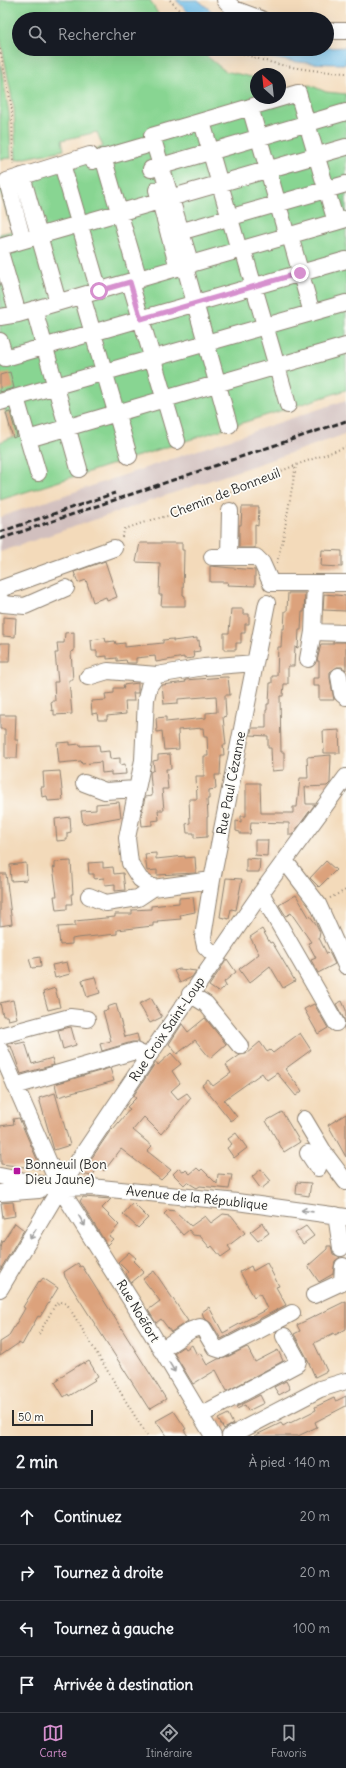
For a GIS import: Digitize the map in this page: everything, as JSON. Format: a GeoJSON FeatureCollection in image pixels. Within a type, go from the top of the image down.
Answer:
{"type":"FeatureCollection","features":[{"type":"Feature","properties":{"kind":"street"},"geometry":{"type":"LineString","coordinates":[[225,0],[234,9],[242,12]]}},
{"type":"Feature","properties":{"kind":"street"},"geometry":{"type":"LineString","coordinates":[[334,31],[346,31]]}},
{"type":"Feature","properties":{"kind":"street"},"geometry":{"type":"LineString","coordinates":[[0,317],[18,314],[82,296],[185,267],[341,221],[327,190],[298,93],[152,136],[162,197],[185,267],[229,425]]}},
{"type":"Feature","properties":{"kind":"street"},"geometry":{"type":"LineString","coordinates":[[250,107],[258,138],[312,313]]}},
{"type":"Feature","properties":{"kind":"street"},"geometry":{"type":"LineString","coordinates":[[156,167],[346,112]]}},
{"type":"Feature","properties":{"kind":"street"},"geometry":{"type":"LineString","coordinates":[[202,122],[288,405]]}},
{"type":"Feature","properties":{"kind":"street"},"geometry":{"type":"LineString","coordinates":[[21,233],[6,181],[18,172],[62,164],[90,155],[92,160],[143,142],[156,167]]}},
{"type":"Feature","properties":{"kind":"street"},"geometry":{"type":"LineString","coordinates":[[0,248],[38,232],[118,208],[220,184],[346,147]]}},
{"type":"Feature","properties":{"kind":"street"},"geometry":{"type":"LineString","coordinates":[[103,157],[118,208],[141,319],[177,441]]}},
{"type":"Feature","properties":{"kind":"street"},"geometry":{"type":"LineString","coordinates":[[62,164],[99,291]]}},
{"type":"Feature","properties":{"kind":"street"},"geometry":{"type":"LineString","coordinates":[[18,172],[38,232],[58,302]]}},
{"type":"Feature","properties":{"kind":"street"},"geometry":{"type":"LineString","coordinates":[[175,234],[346,184]]}},
{"type":"Feature","properties":{"kind":"street"},"geometry":{"type":"LineString","coordinates":[[0,239],[21,233],[38,232]]}},
{"type":"Feature","properties":{"kind":"street"},"geometry":{"type":"LineString","coordinates":[[0,252],[18,314]]}},
{"type":"Feature","properties":{"kind":"street"},"geometry":{"type":"LineString","coordinates":[[0,341],[5,358],[346,260]]}},
{"type":"Feature","properties":{"kind":"street"},"geometry":{"type":"LineString","coordinates":[[82,296],[129,456]]}},
{"type":"Feature","properties":{"kind":"street"},"geometry":{"type":"LineString","coordinates":[[38,473],[28,439],[6,401],[346,303]]}},
{"type":"Feature","properties":{"kind":"street"},"geometry":{"type":"LineString","coordinates":[[34,309],[79,469]]}},
{"type":"Feature","properties":{"kind":"street"},"geometry":{"type":"LineString","coordinates":[[28,439],[346,346]]}},
{"type":"Feature","properties":{"kind":"street"},"geometry":{"type":"LineString","coordinates":[[229,557],[230,511]]}},
{"type":"Feature","properties":{"kind":"street"},"geometry":{"type":"LineString","coordinates":[[0,589],[114,548]]}},
{"type":"Feature","properties":{"kind":"street"},"geometry":{"type":"LineString","coordinates":[[212,557],[256,557],[262,563],[270,588],[315,583],[346,584]]}},
{"type":"Feature","properties":{"kind":"street"},"geometry":{"type":"LineString","coordinates":[[308,659],[313,632],[315,583]]}},
{"type":"Feature","properties":{"kind":"street"},"geometry":{"type":"LineString","coordinates":[[0,599],[3,604],[25,606],[66,588]]}},
{"type":"Feature","properties":{"kind":"street","name":"Rue Paul Cézanne"},"geometry":{"type":"LineString","coordinates":[[217,958],[205,946],[203,937],[212,880],[270,588]]}},
{"type":"Feature","properties":{"kind":"street"},"geometry":{"type":"LineString","coordinates":[[313,632],[346,633]]}},
{"type":"Feature","properties":{"kind":"street"},"geometry":{"type":"LineString","coordinates":[[88,677],[108,671],[157,675],[204,667],[255,663]]}},
{"type":"Feature","properties":{"kind":"street"},"geometry":{"type":"LineString","coordinates":[[153,888],[140,879],[130,863],[127,838],[143,760],[146,699],[149,686],[157,675]]}},
{"type":"Feature","properties":{"kind":"street"},"geometry":{"type":"LineString","coordinates":[[339,676],[342,694],[346,697]]}},
{"type":"Feature","properties":{"kind":"street","name":"Rue Croix Saint-Loup"},"geometry":{"type":"LineString","coordinates":[[0,1289],[60,1188],[190,994],[217,958],[261,893],[346,777]]}},
{"type":"Feature","properties":{"kind":"street"},"geometry":{"type":"LineString","coordinates":[[84,783],[105,791],[136,789]]}},
{"type":"Feature","properties":{"kind":"street"},"geometry":{"type":"LineString","coordinates":[[285,861],[318,904],[346,966]]}},
{"type":"Feature","properties":{"kind":"street"},"geometry":{"type":"LineString","coordinates":[[89,896],[106,903],[138,898],[153,888],[212,880]]}},
{"type":"Feature","properties":{"kind":"street"},"geometry":{"type":"LineString","coordinates":[[261,893],[336,1023]]}},
{"type":"Feature","properties":{"kind":"street"},"geometry":{"type":"LineString","coordinates":[[190,994],[206,1004],[240,1046]]}},
{"type":"Feature","properties":{"kind":"street"},"geometry":{"type":"LineString","coordinates":[[0,1036],[70,1017],[87,1019]]}},
{"type":"Feature","properties":{"kind":"street","name":"Rue Noëfort"},"geometry":{"type":"LineString","coordinates":[[0,1050],[60,1188],[213,1436]]}},
{"type":"Feature","properties":{"kind":"street"},"geometry":{"type":"LineString","coordinates":[[16,1086],[135,1051],[148,1057]]}},
{"type":"Feature","properties":{"kind":"street"},"geometry":{"type":"LineString","coordinates":[[304,1119],[316,1159],[344,1177]]}},
{"type":"Feature","properties":{"kind":"street","name":"Avenue de la République"},"geometry":{"type":"LineString","coordinates":[[0,1176],[60,1188],[98,1188],[237,1202],[341,1216]]}},
{"type":"Feature","properties":{"kind":"street"},"geometry":{"type":"LineString","coordinates":[[0,1193],[60,1188]]}},
{"type":"Feature","properties":{"kind":"street"},"geometry":{"type":"LineString","coordinates":[[341,1216],[341,1248]]}},
{"type":"Feature","properties":{"kind":"street"},"geometry":{"type":"LineString","coordinates":[[314,1295],[342,1282],[343,1266]]}},
{"type":"Feature","properties":{"kind":"street"},"geometry":{"type":"LineString","coordinates":[[161,1350],[191,1330],[200,1327],[203,1328],[215,1348],[221,1350],[292,1313]]}},
{"type":"Feature","properties":{"kind":"street"},"geometry":{"type":"LineString","coordinates":[[201,1415],[296,1364],[298,1361],[284,1336]]}},
{"type":"Feature","properties":{"kind":"street"},"geometry":{"type":"LineString","coordinates":[[230,1436],[320,1389],[346,1381]]}},
{"type":"Feature","properties":{"kind":"path"},"geometry":{"type":"LineString","coordinates":[[170,0],[181,12]]}},
{"type":"Feature","properties":{"kind":"path"},"geometry":{"type":"LineString","coordinates":[[0,49],[12,110],[18,172]]}},
{"type":"Feature","properties":{"kind":"path"},"geometry":{"type":"LineString","coordinates":[[247,56],[276,64],[315,71],[346,73]]}},
{"type":"Feature","properties":{"kind":"path","name":"Chemin de Bonneuil"},"geometry":{"type":"LineString","coordinates":[[114,548],[122,539],[125,530],[158,517],[173,515],[296,465],[346,447]]}},
{"type":"Feature","properties":{"kind":"path"},"geometry":{"type":"LineString","coordinates":[[270,588],[283,539],[296,465]]}},
{"type":"Feature","properties":{"kind":"path"},"geometry":{"type":"LineString","coordinates":[[318,904],[346,890]]}},
{"type":"Feature","properties":{"kind":"path"},"geometry":{"type":"LineString","coordinates":[[39,1334],[55,1305],[61,1302],[67,1304],[147,1436]]}},
{"type":"Feature","properties":{"kind":"shaded area"},"geometry":{"type":"Polygon","coordinates":[[[346,400],[346,434],[0,552],[0,517],[346,400]]]}},
{"type":"Feature","properties":{"kind":"green space"},"geometry":{"type":"Polygon","coordinates":[[[0,0],[150,0],[157,12],[12,12],[12,56],[207,56],[225,71],[250,77],[250,104],[286,104],[286,92],[310,85],[326,92],[346,94],[346,390],[0,500],[0,442],[13,437],[0,394],[0,234],[12,231],[0,189],[0,178],[103,147],[97,132],[62,140],[64,150],[16,160],[14,109],[0,36],[0,0]]]}},
{"type":"Feature","properties":{"kind":"green space"},"geometry":{"type":"Polygon","coordinates":[[[0,60],[9,113],[11,158],[0,159],[0,60]]]}},
{"type":"Feature","properties":{"kind":"water"},"geometry":{"type":"Polygon","coordinates":[[[176,0],[198,0],[213,12],[188,12],[176,0]]]}},
{"type":"Feature","properties":{"kind":"water"},"geometry":{"type":"Polygon","coordinates":[[[346,47],[346,64],[293,61],[264,56],[334,56],[334,48],[346,47]]]}},
{"type":"Feature","properties":{"kind":"building"},"geometry":{"type":"Polygon","coordinates":[[[10,372],[14,388],[0,392],[0,375],[10,372]]]}},
{"type":"Feature","properties":{"kind":"building"},"geometry":{"type":"Polygon","coordinates":[[[10,412],[17,436],[13,438],[6,413],[10,412]]]}},
{"type":"Feature","properties":{"kind":"building"},"geometry":{"type":"Polygon","coordinates":[[[242,507],[259,507],[258,526],[255,525],[255,548],[239,548],[239,525],[241,525],[242,507]]]}},
{"type":"Feature","properties":{"kind":"building"},"geometry":{"type":"Polygon","coordinates":[[[140,543],[182,543],[182,550],[184,550],[183,595],[185,596],[185,606],[161,606],[162,595],[159,595],[160,563],[136,562],[140,543]]]}},
{"type":"Feature","properties":{"kind":"building"},"geometry":{"type":"Polygon","coordinates":[[[322,550],[342,551],[342,567],[321,566],[322,550]]]}},
{"type":"Feature","properties":{"kind":"building"},"geometry":{"type":"Polygon","coordinates":[[[105,561],[117,597],[107,601],[106,597],[93,602],[86,580],[78,583],[74,572],[105,561]]]}},
{"type":"Feature","properties":{"kind":"building"},"geometry":{"type":"Polygon","coordinates":[[[210,566],[255,570],[255,586],[227,585],[228,582],[210,582],[210,566]]]}},
{"type":"Feature","properties":{"kind":"building"},"geometry":{"type":"Polygon","coordinates":[[[288,593],[305,593],[304,612],[302,612],[301,630],[299,630],[298,648],[295,647],[294,666],[288,666],[288,684],[284,684],[283,696],[280,696],[281,752],[284,752],[284,770],[272,771],[271,748],[268,748],[268,736],[250,735],[252,728],[266,728],[266,710],[267,704],[269,704],[270,683],[272,683],[272,676],[277,676],[278,647],[281,647],[285,611],[287,611],[288,593]]]}},
{"type":"Feature","properties":{"kind":"building"},"geometry":{"type":"Polygon","coordinates":[[[324,594],[346,596],[346,611],[323,610],[324,594]]]}},
{"type":"Feature","properties":{"kind":"building"},"geometry":{"type":"Polygon","coordinates":[[[231,609],[243,609],[243,614],[249,614],[249,624],[245,624],[245,633],[241,633],[241,643],[236,643],[236,650],[224,650],[224,633],[229,633],[231,609]]]}},
{"type":"Feature","properties":{"kind":"building"},"geometry":{"type":"Polygon","coordinates":[[[3,617],[16,618],[15,637],[3,636],[3,617]]]}},
{"type":"Feature","properties":{"kind":"building"},"geometry":{"type":"Polygon","coordinates":[[[74,632],[74,651],[71,652],[73,680],[69,680],[72,714],[54,715],[51,701],[55,701],[54,682],[58,682],[55,653],[58,653],[57,643],[64,643],[65,633],[74,632]]]}},
{"type":"Feature","properties":{"kind":"building"},"geometry":{"type":"Polygon","coordinates":[[[105,638],[106,642],[115,641],[116,644],[125,643],[125,647],[163,643],[163,640],[173,639],[173,641],[197,638],[197,641],[199,640],[200,651],[193,652],[194,658],[184,659],[184,657],[156,662],[155,656],[136,658],[136,663],[127,663],[126,660],[117,661],[117,658],[107,659],[107,656],[97,657],[97,651],[92,651],[91,640],[105,638]]]}},
{"type":"Feature","properties":{"kind":"building"},"geometry":{"type":"Polygon","coordinates":[[[333,642],[346,642],[346,670],[342,667],[337,667],[330,672],[334,700],[319,700],[319,686],[313,686],[313,678],[319,678],[319,661],[317,661],[321,644],[333,644],[333,642]]]}},
{"type":"Feature","properties":{"kind":"building"},"geometry":{"type":"Polygon","coordinates":[[[0,643],[10,643],[9,662],[0,662],[0,643]]]}},
{"type":"Feature","properties":{"kind":"building"},"geometry":{"type":"Polygon","coordinates":[[[228,677],[230,695],[225,695],[226,716],[223,717],[226,745],[223,745],[224,755],[221,755],[220,775],[215,775],[216,789],[209,790],[209,799],[207,799],[207,837],[194,838],[194,833],[187,833],[186,824],[190,823],[189,799],[197,799],[196,776],[204,776],[204,756],[208,756],[207,737],[204,737],[203,728],[178,730],[179,749],[164,750],[162,731],[157,732],[156,718],[166,717],[166,722],[206,718],[206,713],[217,712],[216,696],[178,699],[178,703],[164,704],[162,685],[186,682],[185,680],[228,677]]]}},
{"type":"Feature","properties":{"kind":"building"},"geometry":{"type":"Polygon","coordinates":[[[138,683],[138,693],[133,693],[134,701],[125,701],[126,714],[107,716],[107,720],[98,720],[97,713],[92,714],[91,701],[106,700],[105,694],[114,693],[114,688],[124,688],[123,685],[138,683]]]}},
{"type":"Feature","properties":{"kind":"building"},"geometry":{"type":"Polygon","coordinates":[[[0,715],[16,715],[15,740],[18,740],[17,758],[5,758],[5,729],[0,729],[0,715]]]}},
{"type":"Feature","properties":{"kind":"building"},"geometry":{"type":"Polygon","coordinates":[[[339,730],[340,753],[324,753],[323,731],[339,730]]]}},
{"type":"Feature","properties":{"kind":"building"},"geometry":{"type":"Polygon","coordinates":[[[70,742],[70,745],[99,745],[100,752],[109,751],[110,759],[120,758],[120,765],[125,764],[126,774],[111,775],[111,772],[102,773],[101,762],[82,764],[81,761],[59,763],[57,743],[70,742]]]}},
{"type":"Feature","properties":{"kind":"building"},"geometry":{"type":"Polygon","coordinates":[[[170,754],[171,769],[166,769],[168,789],[162,789],[164,810],[158,810],[159,820],[152,821],[152,825],[142,826],[141,817],[145,797],[152,796],[150,772],[154,770],[153,761],[158,760],[158,755],[170,754]]]}},
{"type":"Feature","properties":{"kind":"building"},"geometry":{"type":"Polygon","coordinates":[[[331,755],[330,783],[327,786],[305,787],[306,804],[315,804],[292,835],[289,835],[289,823],[251,822],[250,834],[240,834],[240,832],[236,831],[236,821],[241,822],[241,816],[246,816],[246,783],[260,783],[261,813],[293,813],[293,807],[297,807],[300,778],[308,778],[307,757],[331,755]]]}},
{"type":"Feature","properties":{"kind":"building"},"geometry":{"type":"Polygon","coordinates":[[[60,771],[63,800],[48,801],[47,796],[42,797],[41,787],[44,787],[43,772],[60,771]]]}},
{"type":"Feature","properties":{"kind":"building"},"geometry":{"type":"Polygon","coordinates":[[[119,802],[121,817],[83,824],[81,811],[96,810],[96,804],[119,802]]]}},
{"type":"Feature","properties":{"kind":"building"},"geometry":{"type":"Polygon","coordinates":[[[70,817],[71,832],[67,833],[67,840],[57,841],[55,819],[70,817]]]}},
{"type":"Feature","properties":{"kind":"building"},"geometry":{"type":"Polygon","coordinates":[[[255,840],[268,840],[267,856],[255,855],[255,840]]]}},
{"type":"Feature","properties":{"kind":"building"},"geometry":{"type":"Polygon","coordinates":[[[156,853],[156,859],[185,856],[185,858],[195,857],[196,873],[157,875],[157,870],[147,871],[145,854],[156,853]]]}},
{"type":"Feature","properties":{"kind":"building"},"geometry":{"type":"Polygon","coordinates":[[[246,858],[260,859],[259,872],[246,872],[246,858]]]}},
{"type":"Feature","properties":{"kind":"building"},"geometry":{"type":"Polygon","coordinates":[[[71,861],[73,894],[71,894],[72,904],[67,904],[67,909],[56,910],[54,896],[57,896],[53,867],[55,868],[55,862],[71,861]]]}},
{"type":"Feature","properties":{"kind":"building"},"geometry":{"type":"Polygon","coordinates":[[[326,861],[336,870],[319,887],[310,878],[326,861]]]}},
{"type":"Feature","properties":{"kind":"building"},"geometry":{"type":"Polygon","coordinates":[[[103,862],[103,868],[113,867],[114,874],[123,873],[125,890],[115,891],[115,884],[105,885],[104,878],[94,879],[94,874],[89,874],[88,863],[103,862]]]}},
{"type":"Feature","properties":{"kind":"building"},"geometry":{"type":"Polygon","coordinates":[[[26,863],[27,880],[11,881],[10,865],[26,863]]]}},
{"type":"Feature","properties":{"kind":"building"},"geometry":{"type":"Polygon","coordinates":[[[0,874],[6,874],[12,924],[0,926],[0,874]]]}},
{"type":"Feature","properties":{"kind":"building"},"geometry":{"type":"Polygon","coordinates":[[[226,878],[242,879],[236,910],[231,909],[229,919],[220,917],[226,878]]]}},
{"type":"Feature","properties":{"kind":"building"},"geometry":{"type":"Polygon","coordinates":[[[296,895],[309,917],[310,916],[316,924],[320,932],[319,938],[327,954],[329,952],[335,964],[318,973],[311,960],[316,958],[308,943],[311,942],[291,913],[286,916],[279,905],[296,895]]]}},
{"type":"Feature","properties":{"kind":"building"},"geometry":{"type":"Polygon","coordinates":[[[193,897],[195,912],[180,915],[181,919],[157,921],[158,923],[153,923],[153,926],[117,930],[117,934],[72,939],[72,944],[60,945],[58,927],[75,926],[75,921],[115,917],[115,914],[132,914],[132,910],[151,909],[151,906],[179,903],[179,898],[193,897]]]}},
{"type":"Feature","properties":{"kind":"building"},"geometry":{"type":"Polygon","coordinates":[[[262,929],[270,943],[272,942],[295,981],[283,988],[270,966],[249,983],[239,969],[259,954],[250,937],[262,929]]]}},
{"type":"Feature","properties":{"kind":"building"},"geometry":{"type":"Polygon","coordinates":[[[40,957],[41,967],[32,968],[29,959],[40,957]]]}},
{"type":"Feature","properties":{"kind":"building"},"geometry":{"type":"Polygon","coordinates":[[[227,959],[236,972],[224,982],[226,986],[218,992],[209,986],[227,959]]]}},
{"type":"Feature","properties":{"kind":"building"},"geometry":{"type":"Polygon","coordinates":[[[67,962],[70,974],[55,978],[52,965],[67,962]]]}},
{"type":"Feature","properties":{"kind":"building"},"geometry":{"type":"Polygon","coordinates":[[[179,969],[196,971],[192,977],[180,983],[174,971],[179,969]]]}},
{"type":"Feature","properties":{"kind":"building"},"geometry":{"type":"Polygon","coordinates":[[[95,977],[100,993],[87,997],[82,980],[95,977]]]}},
{"type":"Feature","properties":{"kind":"building"},"geometry":{"type":"Polygon","coordinates":[[[55,988],[60,1007],[48,1010],[43,992],[55,988]]]}},
{"type":"Feature","properties":{"kind":"building"},"geometry":{"type":"Polygon","coordinates":[[[151,998],[162,1017],[150,1023],[139,1004],[151,998]]]}},
{"type":"Feature","properties":{"kind":"building"},"geometry":{"type":"Polygon","coordinates":[[[13,1000],[17,1018],[8,1020],[7,1016],[3,1016],[0,1003],[13,1000]]]}},
{"type":"Feature","properties":{"kind":"building"},"geometry":{"type":"Polygon","coordinates":[[[342,1001],[346,1010],[346,1031],[344,1028],[344,1019],[336,1004],[342,1001]]]}},
{"type":"Feature","properties":{"kind":"building"},"geometry":{"type":"Polygon","coordinates":[[[116,1004],[125,1037],[137,1034],[139,1042],[132,1042],[102,1051],[100,1044],[111,1041],[103,1011],[108,1010],[107,1007],[116,1004]]]}},
{"type":"Feature","properties":{"kind":"building"},"geometry":{"type":"Polygon","coordinates":[[[314,1004],[328,1028],[318,1034],[304,1009],[314,1004]]]}},
{"type":"Feature","properties":{"kind":"building"},"geometry":{"type":"Polygon","coordinates":[[[205,1018],[226,1044],[210,1058],[195,1040],[177,1054],[169,1044],[182,1024],[188,1032],[205,1018]]]}},
{"type":"Feature","properties":{"kind":"building"},"geometry":{"type":"Polygon","coordinates":[[[71,1027],[76,1045],[63,1049],[58,1030],[71,1027]]]}},
{"type":"Feature","properties":{"kind":"building"},"geometry":{"type":"Polygon","coordinates":[[[300,1033],[311,1050],[285,1069],[302,1091],[296,1096],[277,1073],[267,1080],[262,1073],[224,1100],[237,1117],[231,1121],[202,1085],[208,1080],[213,1086],[231,1073],[226,1065],[240,1055],[246,1054],[260,1042],[267,1052],[270,1050],[273,1053],[300,1033]]]}},
{"type":"Feature","properties":{"kind":"building"},"geometry":{"type":"Polygon","coordinates":[[[15,1042],[16,1044],[25,1042],[32,1064],[52,1058],[54,1065],[21,1074],[11,1046],[9,1047],[7,1044],[15,1042]]]}},
{"type":"Feature","properties":{"kind":"building"},"geometry":{"type":"Polygon","coordinates":[[[171,1053],[181,1064],[172,1071],[180,1083],[171,1091],[178,1099],[187,1093],[191,1098],[161,1134],[144,1117],[133,1130],[152,1146],[147,1151],[171,1170],[161,1180],[121,1149],[104,1171],[99,1166],[92,1176],[81,1174],[112,1128],[113,1129],[130,1109],[127,1107],[136,1098],[134,1095],[156,1062],[158,1065],[171,1053]]]}},
{"type":"Feature","properties":{"kind":"building"},"geometry":{"type":"Polygon","coordinates":[[[110,1068],[114,1081],[58,1097],[55,1084],[110,1068]]]}},
{"type":"Feature","properties":{"kind":"building"},"geometry":{"type":"Polygon","coordinates":[[[55,1093],[70,1145],[54,1150],[39,1098],[55,1093]]]}},
{"type":"Feature","properties":{"kind":"building"},"geometry":{"type":"Polygon","coordinates":[[[282,1112],[300,1142],[284,1152],[266,1121],[282,1112]]]}},
{"type":"Feature","properties":{"kind":"building"},"geometry":{"type":"Polygon","coordinates":[[[346,1114],[346,1157],[328,1125],[346,1114]]]}},
{"type":"Feature","properties":{"kind":"building"},"geometry":{"type":"Polygon","coordinates":[[[19,1118],[40,1169],[1,1164],[0,1126],[14,1124],[13,1119],[19,1118]]]}},
{"type":"Feature","properties":{"kind":"building"},"geometry":{"type":"Polygon","coordinates":[[[236,1133],[247,1148],[234,1158],[227,1148],[232,1144],[228,1139],[236,1133]]]}},
{"type":"Feature","properties":{"kind":"building"},"geometry":{"type":"Polygon","coordinates":[[[179,1168],[184,1172],[186,1170],[190,1174],[197,1168],[200,1171],[202,1169],[217,1184],[218,1174],[232,1175],[229,1189],[200,1186],[197,1188],[187,1182],[184,1185],[173,1174],[179,1168]]]}},
{"type":"Feature","properties":{"kind":"building"},"geometry":{"type":"Polygon","coordinates":[[[261,1169],[271,1181],[261,1189],[252,1177],[261,1169]]]}},
{"type":"Feature","properties":{"kind":"building"},"geometry":{"type":"Polygon","coordinates":[[[297,1182],[311,1183],[309,1196],[296,1194],[297,1182]]]}},
{"type":"Feature","properties":{"kind":"building"},"geometry":{"type":"Polygon","coordinates":[[[83,1197],[111,1199],[102,1208],[119,1225],[109,1236],[113,1239],[107,1245],[80,1201],[83,1197]]]}},
{"type":"Feature","properties":{"kind":"building"},"geometry":{"type":"Polygon","coordinates":[[[13,1202],[15,1216],[3,1218],[1,1203],[13,1202]]]}},
{"type":"Feature","properties":{"kind":"building"},"geometry":{"type":"Polygon","coordinates":[[[133,1203],[148,1218],[138,1228],[123,1214],[133,1203]]]}},
{"type":"Feature","properties":{"kind":"building"},"geometry":{"type":"Polygon","coordinates":[[[168,1210],[175,1211],[191,1226],[205,1216],[211,1223],[223,1214],[231,1215],[245,1233],[228,1246],[231,1250],[221,1257],[212,1246],[210,1248],[200,1236],[193,1235],[189,1230],[183,1235],[164,1214],[168,1210]]]}},
{"type":"Feature","properties":{"kind":"building"},"geometry":{"type":"Polygon","coordinates":[[[15,1223],[24,1230],[0,1270],[0,1247],[2,1240],[3,1241],[15,1223]]]}},
{"type":"Feature","properties":{"kind":"building"},"geometry":{"type":"Polygon","coordinates":[[[262,1223],[269,1233],[258,1241],[250,1232],[262,1223]]]}},
{"type":"Feature","properties":{"kind":"building"},"geometry":{"type":"Polygon","coordinates":[[[306,1226],[314,1236],[303,1244],[295,1233],[306,1226]]]}},
{"type":"Feature","properties":{"kind":"building"},"geometry":{"type":"Polygon","coordinates":[[[327,1246],[331,1246],[333,1254],[340,1257],[335,1261],[333,1274],[319,1282],[308,1266],[327,1249],[327,1246]]]}},
{"type":"Feature","properties":{"kind":"building"},"geometry":{"type":"Polygon","coordinates":[[[129,1252],[136,1258],[133,1261],[144,1272],[131,1283],[126,1274],[128,1272],[118,1262],[129,1252]]]}},
{"type":"Feature","properties":{"kind":"building"},"geometry":{"type":"Polygon","coordinates":[[[78,1263],[80,1267],[82,1266],[166,1399],[149,1409],[65,1277],[64,1272],[78,1263]]]}},
{"type":"Feature","properties":{"kind":"building"},"geometry":{"type":"Polygon","coordinates":[[[267,1263],[279,1286],[276,1287],[286,1305],[221,1339],[211,1323],[204,1318],[202,1312],[209,1307],[223,1333],[267,1309],[260,1293],[254,1297],[240,1272],[251,1266],[253,1271],[267,1263]]]}},
{"type":"Feature","properties":{"kind":"building"},"geometry":{"type":"Polygon","coordinates":[[[154,1271],[188,1321],[171,1332],[161,1319],[156,1323],[148,1310],[160,1301],[143,1279],[154,1271]]]}},
{"type":"Feature","properties":{"kind":"building"},"geometry":{"type":"Polygon","coordinates":[[[43,1278],[58,1288],[40,1317],[38,1316],[22,1345],[19,1343],[0,1356],[0,1342],[8,1337],[25,1308],[23,1307],[39,1281],[40,1282],[43,1278]]]}},
{"type":"Feature","properties":{"kind":"building"},"geometry":{"type":"Polygon","coordinates":[[[346,1301],[346,1329],[314,1343],[327,1371],[315,1377],[294,1334],[300,1331],[297,1325],[346,1301]]]}},
{"type":"Feature","properties":{"kind":"building"},"geometry":{"type":"Polygon","coordinates":[[[192,1345],[197,1355],[200,1353],[207,1365],[247,1347],[255,1362],[278,1350],[283,1361],[227,1391],[216,1370],[193,1384],[174,1353],[184,1346],[186,1349],[192,1345]]]}},
{"type":"Feature","properties":{"kind":"building"},"geometry":{"type":"Polygon","coordinates":[[[89,1361],[98,1376],[94,1379],[95,1380],[69,1396],[68,1394],[64,1397],[55,1382],[59,1380],[58,1378],[84,1362],[84,1364],[89,1361]]]}},
{"type":"Feature","properties":{"kind":"building"},"geometry":{"type":"Polygon","coordinates":[[[286,1381],[290,1389],[279,1395],[274,1387],[286,1381]]]}},
{"type":"Feature","properties":{"kind":"building"},"geometry":{"type":"Polygon","coordinates":[[[260,1395],[264,1403],[248,1411],[245,1405],[237,1409],[236,1407],[260,1395]]]}},
{"type":"Feature","properties":{"kind":"building"},"geometry":{"type":"Polygon","coordinates":[[[346,1396],[346,1406],[315,1422],[317,1427],[298,1436],[254,1436],[281,1423],[283,1426],[290,1423],[316,1410],[315,1407],[334,1398],[336,1401],[346,1396]]]}},
{"type":"Feature","properties":{"kind":"building"},"geometry":{"type":"Polygon","coordinates":[[[174,1411],[186,1429],[184,1430],[188,1436],[166,1436],[156,1421],[174,1411]]]}},
{"type":"Feature","properties":{"kind":"building"},"geometry":{"type":"Polygon","coordinates":[[[228,1414],[233,1424],[224,1429],[218,1419],[228,1414]]]}},
{"type":"Feature","properties":{"kind":"railway"},"geometry":{"type":"LineString","coordinates":[[0,539],[346,421]]}},
{"type":"Feature","properties":{"kind":"railway"},"geometry":{"type":"LineString","coordinates":[[0,532],[115,493]]}},
{"type":"Feature","properties":{"kind":"place","name":"Bonneuil (Bon Dieu Jaune)"},"geometry":{"type":"Point","coordinates":[17,1171]}},
{"type":"Feature","properties":{"kind":"route"},"geometry":{"type":"LineString","coordinates":[[99,291],[130,282],[141,319],[300,273]]}}]}
